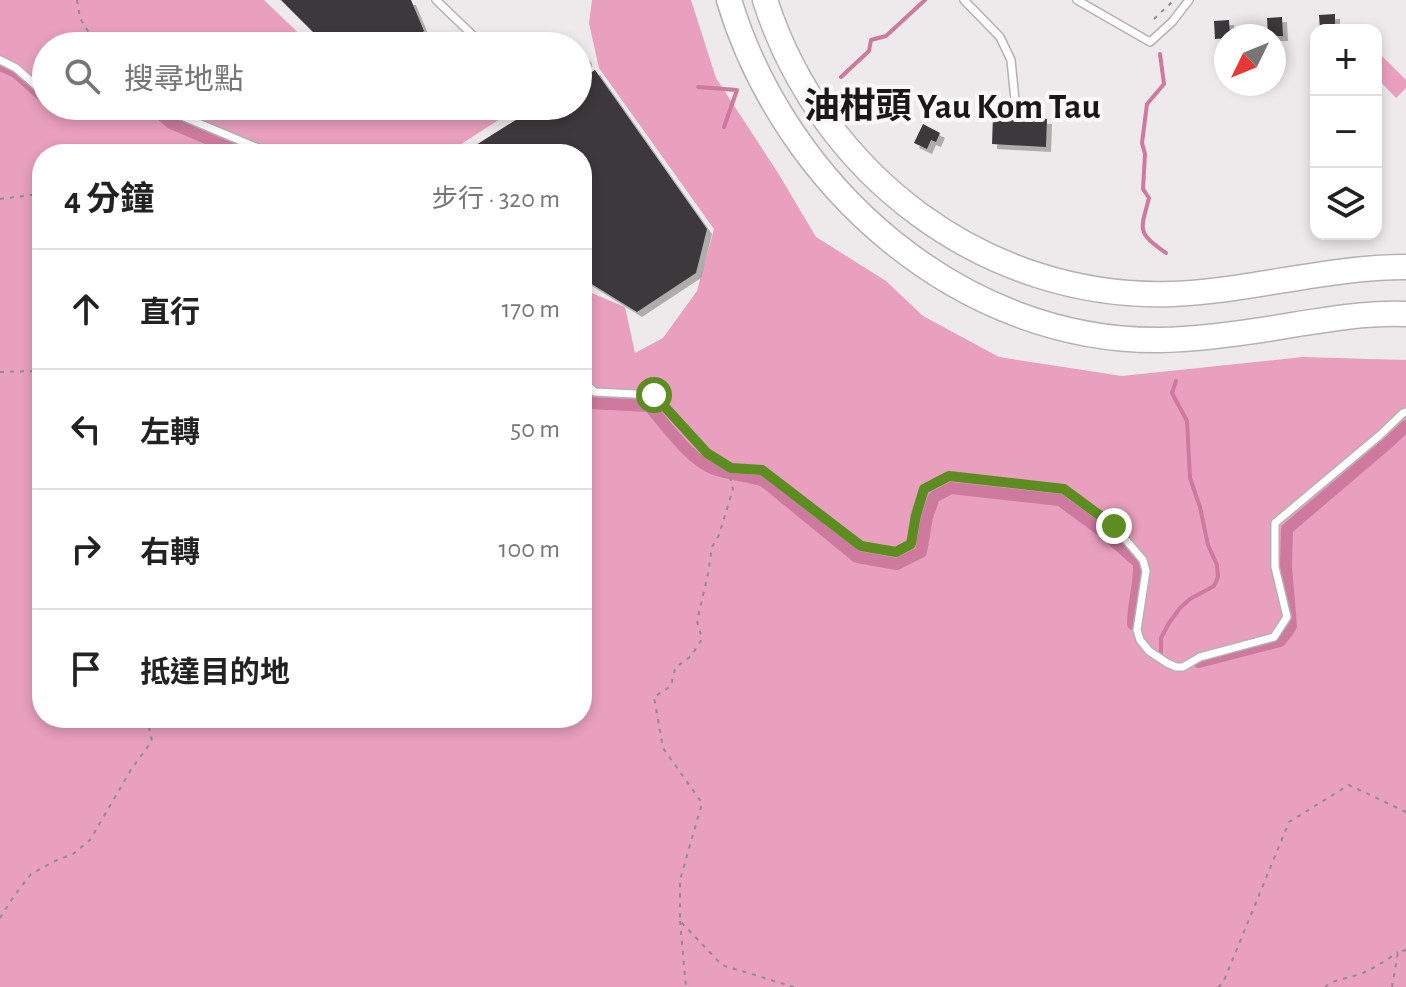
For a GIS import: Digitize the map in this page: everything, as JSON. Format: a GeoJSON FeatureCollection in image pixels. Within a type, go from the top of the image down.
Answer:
{"type":"FeatureCollection","features":[{"type":"Feature","properties":{"kind":"highway"},"geometry":{"type":"LineString","coordinates":[[729,0],[768,95],[826,177],[863,217],[909,256],[990,303],[1066,329],[1136,339],[1206,337],[1355,316],[1406,314]]}},
{"type":"Feature","properties":{"kind":"highway"},"geometry":{"type":"LineString","coordinates":[[765,0],[780,41],[800,80],[848,150],[911,208],[946,233],[995,259],[1079,288],[1140,294],[1199,292],[1406,267]]}},
{"type":"Feature","properties":{"kind":"lane"},"geometry":{"type":"LineString","coordinates":[[436,0],[469,32]]}},
{"type":"Feature","properties":{"kind":"lane"},"geometry":{"type":"LineString","coordinates":[[964,0],[1000,37],[1006,48],[1011,60],[1015,100]]}},
{"type":"Feature","properties":{"kind":"lane"},"geometry":{"type":"LineString","coordinates":[[1077,0],[1150,42],[1172,22],[1189,0]]}},
{"type":"Feature","properties":{"kind":"lane"},"geometry":{"type":"LineString","coordinates":[[0,60],[16,68],[32,82]]}},
{"type":"Feature","properties":{"kind":"lane"},"geometry":{"type":"LineString","coordinates":[[191,120],[248,144]]}},
{"type":"Feature","properties":{"kind":"lane"},"geometry":{"type":"LineString","coordinates":[[592,389],[654,395],[707,453],[731,468],[762,470],[861,546],[896,552],[911,544],[924,489],[949,476],[1064,489],[1114,526],[1143,560],[1146,571],[1137,630],[1140,640],[1149,651],[1176,667],[1200,657],[1274,637],[1287,617],[1275,567],[1275,523],[1406,412]]}},
{"type":"Feature","properties":{"kind":"path"},"geometry":{"type":"LineString","coordinates":[[77,0],[80,18],[88,32]]}},
{"type":"Feature","properties":{"kind":"path"},"geometry":{"type":"LineString","coordinates":[[1154,19],[1174,0]]}},
{"type":"Feature","properties":{"kind":"path"},"geometry":{"type":"LineString","coordinates":[[0,199],[32,195]]}},
{"type":"Feature","properties":{"kind":"path"},"geometry":{"type":"LineString","coordinates":[[0,372],[32,371]]}},
{"type":"Feature","properties":{"kind":"path"},"geometry":{"type":"LineString","coordinates":[[686,987],[680,880],[702,803],[663,748],[654,697],[671,686],[675,668],[691,656],[702,639],[697,621],[712,547],[719,535],[733,489],[730,479]]}},
{"type":"Feature","properties":{"kind":"path"},"geometry":{"type":"LineString","coordinates":[[0,918],[31,874],[73,854],[90,840],[132,768],[152,741],[149,728]]}},
{"type":"Feature","properties":{"kind":"path"},"geometry":{"type":"LineString","coordinates":[[1218,987],[1223,983],[1289,822],[1349,785],[1406,812]]}},
{"type":"Feature","properties":{"kind":"path"},"geometry":{"type":"LineString","coordinates":[[680,921],[722,965],[794,987]]}},
{"type":"Feature","properties":{"kind":"path"},"geometry":{"type":"LineString","coordinates":[[1325,987],[1377,967],[1406,950]]}},
{"type":"Feature","properties":{"kind":"path"},"geometry":{"type":"LineString","coordinates":[[1392,987],[1398,952]]}},
{"type":"Feature","properties":{"kind":"shaded area"},"geometry":{"type":"Polygon","coordinates":[[[0,0],[264,0],[297,32],[32,32],[32,120],[498,120],[461,144],[32,144],[32,728],[592,728],[592,293],[625,307],[635,353],[663,338],[697,291],[714,229],[599,68],[589,23],[592,0],[691,0],[716,78],[816,237],[886,281],[923,316],[999,357],[1122,376],[1303,357],[1406,360],[1406,987],[0,987],[0,0]]]}},
{"type":"Feature","properties":{"kind":"shaded area"},"geometry":{"type":"Polygon","coordinates":[[[1382,56],[1406,80],[1406,88],[1396,98],[1382,83],[1382,56]]]}},
{"type":"Feature","properties":{"kind":"building"},"geometry":{"type":"Polygon","coordinates":[[[281,0],[411,0],[424,31],[423,32],[313,32],[281,0]]]}},
{"type":"Feature","properties":{"kind":"building"},"geometry":{"type":"Polygon","coordinates":[[[1335,14],[1335,24],[1320,24],[1319,15],[1335,14]]]}},
{"type":"Feature","properties":{"kind":"building"},"geometry":{"type":"Polygon","coordinates":[[[1282,17],[1282,24],[1267,24],[1267,18],[1282,17]]]}},
{"type":"Feature","properties":{"kind":"building"},"geometry":{"type":"Polygon","coordinates":[[[1229,20],[1229,24],[1214,24],[1214,21],[1229,20]]]}},
{"type":"Feature","properties":{"kind":"building"},"geometry":{"type":"Polygon","coordinates":[[[595,70],[707,229],[696,273],[637,312],[592,284],[592,144],[478,144],[516,120],[592,120],[592,72],[595,70]]]}},
{"type":"Feature","properties":{"kind":"building"},"geometry":{"type":"Polygon","coordinates":[[[993,116],[1047,119],[1046,147],[992,144],[993,116]]]}},
{"type":"Feature","properties":{"kind":"building"},"geometry":{"type":"Polygon","coordinates":[[[923,124],[940,133],[936,142],[931,140],[927,149],[914,143],[923,124]]]}},
{"type":"Feature","properties":{"kind":"waterway"},"geometry":{"type":"LineString","coordinates":[[841,77],[869,51],[871,40],[886,36],[925,0]]}},
{"type":"Feature","properties":{"kind":"waterway"},"geometry":{"type":"LineString","coordinates":[[1160,54],[1164,84],[1147,104],[1142,143],[1145,154],[1143,189],[1149,198],[1143,230],[1166,253]]}},
{"type":"Feature","properties":{"kind":"waterway"},"geometry":{"type":"LineString","coordinates":[[0,65],[16,72],[32,86]]}},
{"type":"Feature","properties":{"kind":"waterway"},"geometry":{"type":"LineString","coordinates":[[698,87],[737,90],[724,127]]}},
{"type":"Feature","properties":{"kind":"waterway"},"geometry":{"type":"LineString","coordinates":[[167,120],[220,144]]}},
{"type":"Feature","properties":{"kind":"waterway"},"geometry":{"type":"LineString","coordinates":[[1161,654],[1161,638],[1180,608],[1214,586],[1218,577],[1190,478],[1187,421],[1172,393],[1176,381]]}},
{"type":"Feature","properties":{"kind":"waterway"},"geometry":{"type":"LineString","coordinates":[[592,403],[649,406],[696,458],[714,469],[764,481],[857,557],[897,564],[921,552],[934,497],[951,488],[1060,500],[1139,563],[1133,624]]}},
{"type":"Feature","properties":{"kind":"waterway"},"geometry":{"type":"LineString","coordinates":[[1199,662],[1280,641],[1291,626],[1286,566],[1287,529],[1406,426]]}},
{"type":"Feature","properties":{"kind":"district","name":"油柑頭 Yau Kom Tau"},"geometry":{"type":"Point","coordinates":[952,105]}},
{"type":"Feature","properties":{"kind":"route"},"geometry":{"type":"LineString","coordinates":[[654,395],[707,453],[731,468],[762,470],[861,546],[896,552],[911,544],[924,489],[949,476],[1064,489],[1114,526]]}}]}
